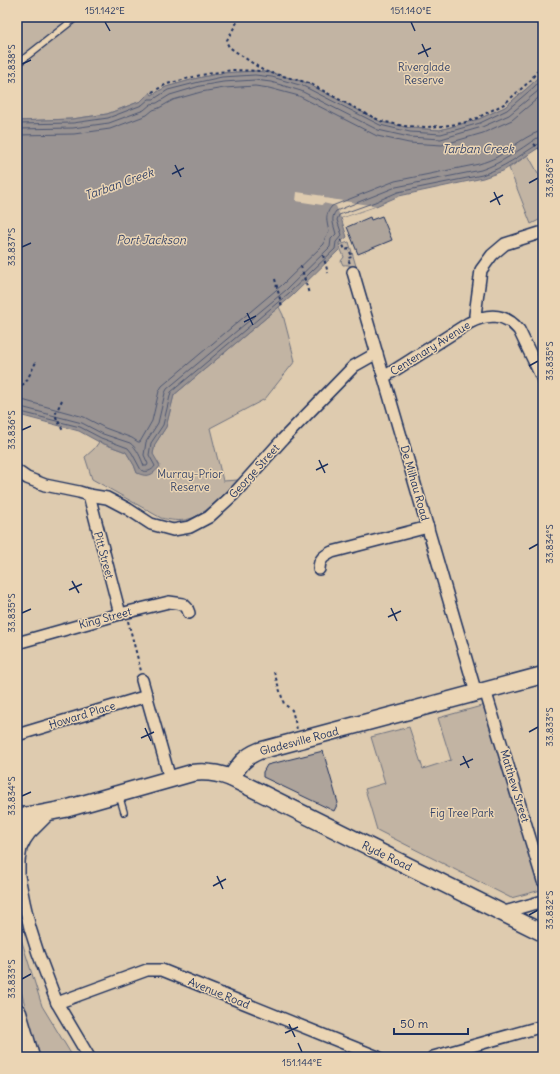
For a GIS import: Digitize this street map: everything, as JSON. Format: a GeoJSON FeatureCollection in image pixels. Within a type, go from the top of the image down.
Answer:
{"type":"FeatureCollection","features":[{"type":"Feature","properties":{"kind":"main road","name":"Gladesville Road"},"geometry":{"type":"LineString","coordinates":[[231,778],[241,763],[249,756],[260,751],[543,675]]}},
{"type":"Feature","properties":{"kind":"main road"},"geometry":{"type":"LineString","coordinates":[[17,830],[42,813],[192,773],[216,773],[231,778]]}},
{"type":"Feature","properties":{"kind":"main road","name":"Ryde Road"},"geometry":{"type":"LineString","coordinates":[[231,778],[543,933]]}},
{"type":"Feature","properties":{"kind":"main road"},"geometry":{"type":"LineString","coordinates":[[17,1013],[30,1057]]}},
{"type":"Feature","properties":{"kind":"street"},"geometry":{"type":"LineString","coordinates":[[475,317],[481,270],[492,255],[505,244],[543,232]]}},
{"type":"Feature","properties":{"kind":"street","name":"De Milhau Road"},"geometry":{"type":"LineString","coordinates":[[353,272],[428,527],[481,692]]}},
{"type":"Feature","properties":{"kind":"street","name":"Centenary Avenue"},"geometry":{"type":"LineString","coordinates":[[384,377],[469,323],[475,317],[492,316],[502,317],[509,320],[520,330],[543,380]]}},
{"type":"Feature","properties":{"kind":"street","name":"George Street"},"geometry":{"type":"LineString","coordinates":[[17,471],[27,478],[45,485],[107,498],[128,509],[151,524],[173,530],[190,526],[209,517],[233,495],[283,439],[354,366],[377,353]]}},
{"type":"Feature","properties":{"kind":"street","name":"Pitt Street"},"geometry":{"type":"LineString","coordinates":[[89,495],[120,614]]}},
{"type":"Feature","properties":{"kind":"street"},"geometry":{"type":"LineString","coordinates":[[319,569],[319,564],[322,558],[332,552],[428,527]]}},
{"type":"Feature","properties":{"kind":"street","name":"King Street"},"geometry":{"type":"LineString","coordinates":[[17,643],[169,602],[183,604],[188,608],[189,613]]}},
{"type":"Feature","properties":{"kind":"street"},"geometry":{"type":"LineString","coordinates":[[142,680],[170,779]]}},
{"type":"Feature","properties":{"kind":"street","name":"Matthew Street"},"geometry":{"type":"LineString","coordinates":[[481,692],[543,882]]}},
{"type":"Feature","properties":{"kind":"street","name":"Howard Place"},"geometry":{"type":"LineString","coordinates":[[17,735],[146,696]]}},
{"type":"Feature","properties":{"kind":"street"},"geometry":{"type":"LineString","coordinates":[[42,813],[25,840],[18,861],[24,902],[38,953],[57,1003],[89,1057]]}},
{"type":"Feature","properties":{"kind":"street"},"geometry":{"type":"LineString","coordinates":[[501,913],[543,901]]}},
{"type":"Feature","properties":{"kind":"street","name":"Avenue Road"},"geometry":{"type":"LineString","coordinates":[[57,1003],[147,970],[162,970],[378,1057]]}},
{"type":"Feature","properties":{"kind":"street"},"geometry":{"type":"LineString","coordinates":[[433,1057],[543,1026]]}},
{"type":"Feature","properties":{"kind":"lane"},"geometry":{"type":"LineString","coordinates":[[17,64],[75,17]]}},
{"type":"Feature","properties":{"kind":"lane"},"geometry":{"type":"LineString","coordinates":[[119,793],[124,812]]}},
{"type":"Feature","properties":{"kind":"path"},"geometry":{"type":"LineString","coordinates":[[240,17],[227,40],[227,43],[229,47],[264,71]]}},
{"type":"Feature","properties":{"kind":"path"},"geometry":{"type":"LineString","coordinates":[[152,92],[167,84],[201,75],[232,70],[264,71],[309,83],[355,108],[381,120],[404,126],[443,126],[462,123],[476,118],[504,104],[530,81],[543,63]]}},
{"type":"Feature","properties":{"kind":"path"},"geometry":{"type":"LineString","coordinates":[[534,144],[541,150]]}},
{"type":"Feature","properties":{"kind":"path"},"geometry":{"type":"LineString","coordinates":[[341,240],[345,250],[349,249],[352,257],[348,258],[353,272]]}},
{"type":"Feature","properties":{"kind":"path"},"geometry":{"type":"LineString","coordinates":[[323,255],[328,273]]}},
{"type":"Feature","properties":{"kind":"path"},"geometry":{"type":"LineString","coordinates":[[301,266],[309,294]]}},
{"type":"Feature","properties":{"kind":"path"},"geometry":{"type":"LineString","coordinates":[[275,279],[282,307]]}},
{"type":"Feature","properties":{"kind":"path"},"geometry":{"type":"LineString","coordinates":[[17,389],[26,382],[37,360]]}},
{"type":"Feature","properties":{"kind":"path"},"geometry":{"type":"LineString","coordinates":[[62,400],[55,415],[63,431]]}},
{"type":"Feature","properties":{"kind":"path"},"geometry":{"type":"LineString","coordinates":[[128,623],[143,678],[142,680]]}},
{"type":"Feature","properties":{"kind":"path"},"geometry":{"type":"LineString","coordinates":[[274,672],[284,704],[292,710],[297,729]]}},
{"type":"Feature","properties":{"kind":"green space","name":"Riverglade Reserve"},"geometry":{"type":"Polygon","coordinates":[[[17,17],[543,17],[543,71],[532,84],[505,107],[479,119],[440,130],[410,128],[381,122],[304,82],[272,73],[256,71],[222,73],[198,78],[167,87],[152,95],[150,93],[141,101],[107,114],[72,119],[17,121],[17,17]]]}},
{"type":"Feature","properties":{"kind":"green space"},"geometry":{"type":"Polygon","coordinates":[[[528,155],[543,182],[543,218],[531,224],[509,168],[528,155]]]}},
{"type":"Feature","properties":{"kind":"green space"},"geometry":{"type":"Polygon","coordinates":[[[349,242],[358,273],[352,266],[343,265],[341,261],[344,257],[339,245],[349,242]]]}},
{"type":"Feature","properties":{"kind":"green space","name":"Murray-Prior Reserve"},"geometry":{"type":"Polygon","coordinates":[[[279,307],[283,315],[295,361],[265,399],[210,428],[223,481],[238,480],[215,503],[202,513],[189,519],[178,521],[161,518],[92,479],[85,457],[99,442],[126,452],[137,473],[153,454],[155,444],[166,427],[174,395],[279,307]]]}},
{"type":"Feature","properties":{"kind":"green space","name":"Fig Tree Park"},"geometry":{"type":"Polygon","coordinates":[[[485,705],[541,890],[511,898],[377,830],[365,789],[385,783],[371,737],[409,727],[423,769],[451,760],[438,718],[485,705]]]}},
{"type":"Feature","properties":{"kind":"green space"},"geometry":{"type":"Polygon","coordinates":[[[17,926],[42,1006],[73,1057],[38,1057],[17,975],[17,926]]]}},
{"type":"Feature","properties":{"kind":"water","name":"Port Jackson"},"geometry":{"type":"Polygon","coordinates":[[[256,71],[272,73],[304,82],[381,122],[410,128],[440,130],[479,119],[505,107],[532,84],[543,71],[543,145],[503,171],[483,178],[399,196],[341,218],[347,237],[339,243],[340,249],[292,296],[174,395],[166,427],[155,444],[153,454],[160,466],[150,475],[141,475],[137,473],[126,452],[99,442],[79,431],[19,415],[17,413],[17,121],[72,119],[107,114],[141,101],[150,92],[152,95],[166,87],[222,73],[256,71]]]}},
{"type":"Feature","properties":{"kind":"pier"},"geometry":{"type":"Polygon","coordinates":[[[297,192],[376,206],[341,218],[336,206],[323,203],[322,205],[296,201],[297,192]]]}},
{"type":"Feature","properties":{"kind":"building"},"geometry":{"type":"Polygon","coordinates":[[[382,216],[392,240],[358,254],[347,227],[370,217],[371,220],[382,216]]]}},
{"type":"Feature","properties":{"kind":"building"},"geometry":{"type":"Polygon","coordinates":[[[323,751],[338,803],[334,811],[263,777],[263,772],[267,765],[323,751]]]}},
{"type":"Feature","properties":{"kind":"water label","name":"Tarban Creek"},"geometry":{"type":"Point","coordinates":[478,149]}},
{"type":"Feature","properties":{"kind":"water label","name":"Tarban Creek"},"geometry":{"type":"Point","coordinates":[119,184]}}]}
